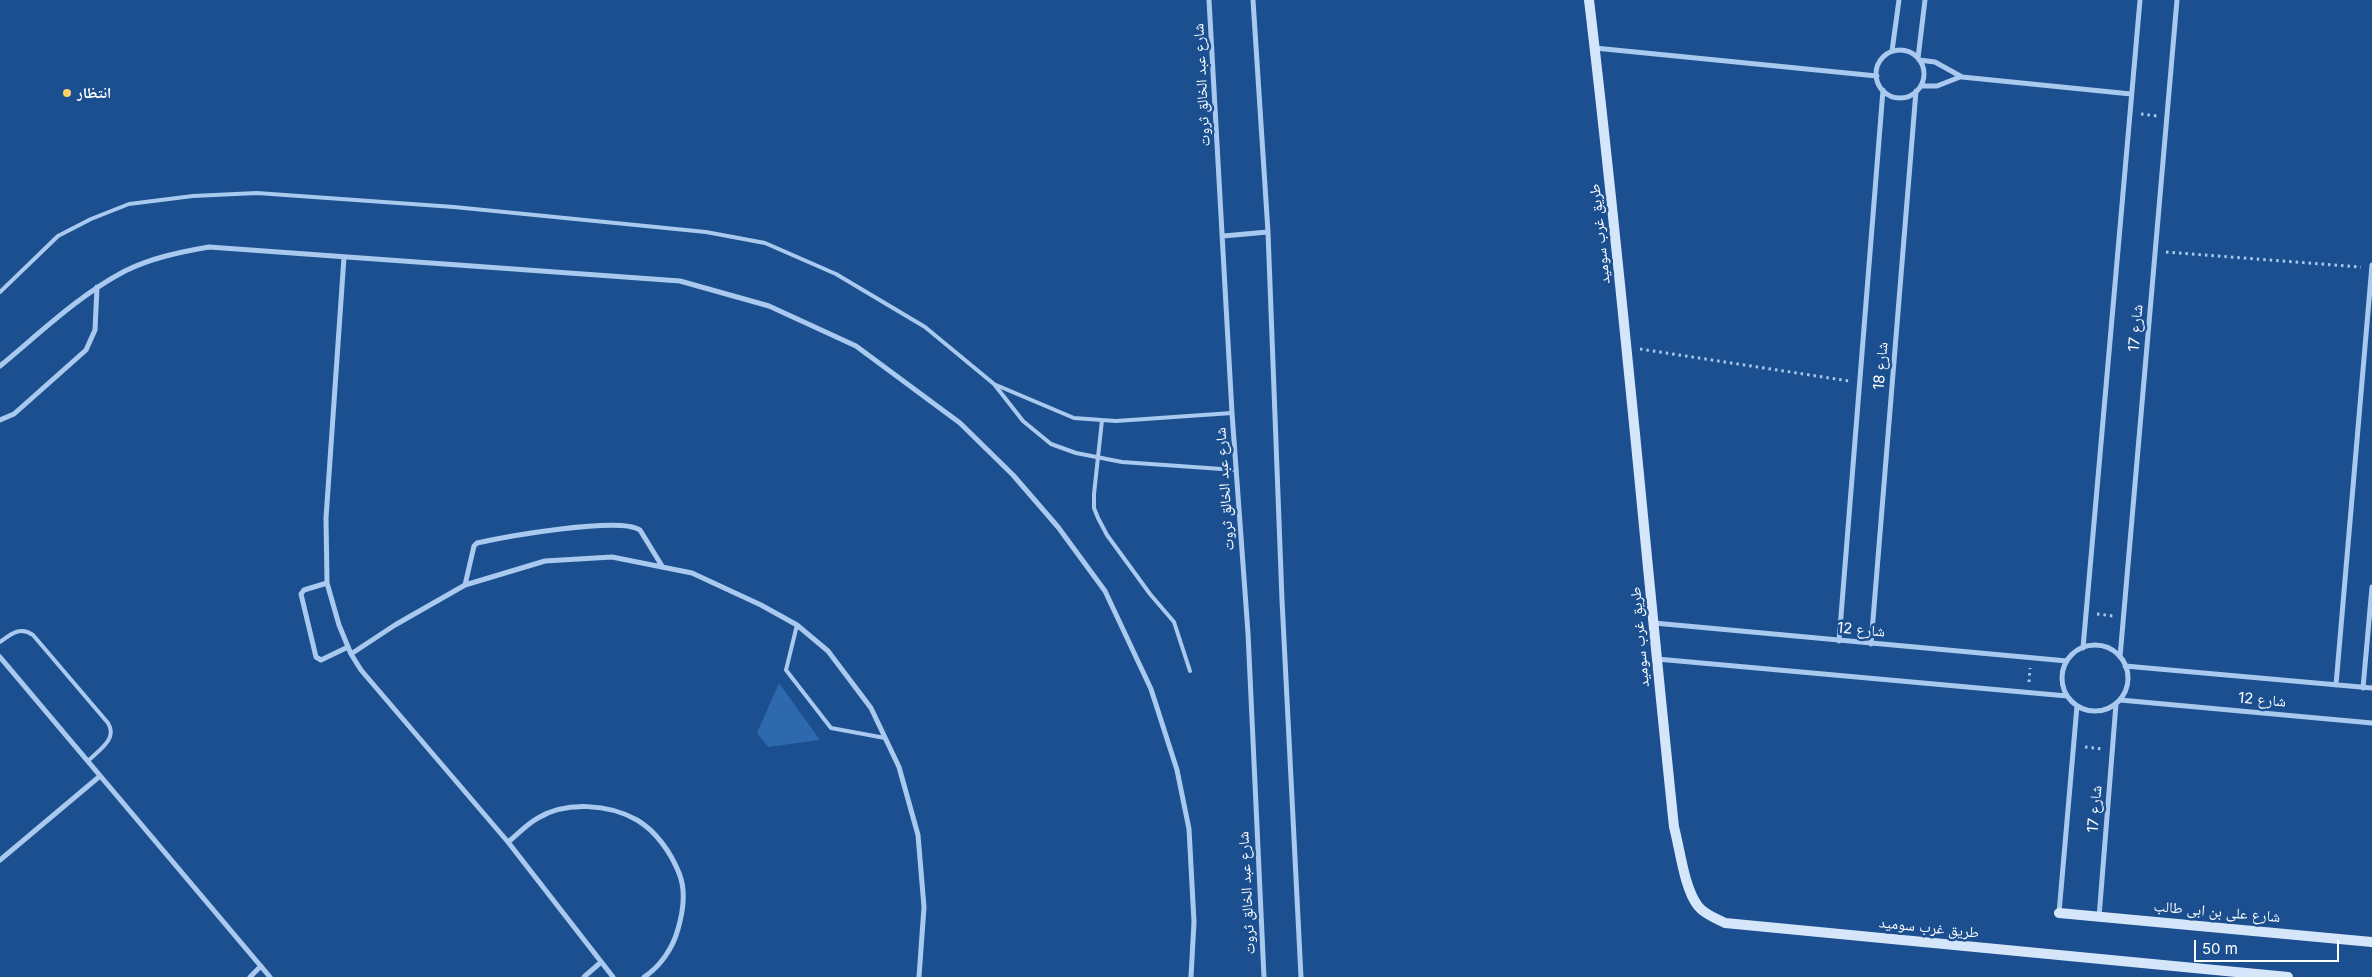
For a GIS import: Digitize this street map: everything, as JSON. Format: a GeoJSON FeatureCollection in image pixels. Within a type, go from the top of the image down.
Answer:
{"type":"FeatureCollection","features":[{"type":"Feature","properties":{"kind":"street","name":"شارع عبد الخالق ثروت"},"geometry":{"type":"LineString","coordinates":[[1209,0],[1232,413],[1248,633],[1264,977]]}},
{"type":"Feature","properties":{"kind":"street"},"geometry":{"type":"LineString","coordinates":[[1253,0],[1268,232],[1282,600],[1301,977]]}},
{"type":"Feature","properties":{"kind":"street","name":"طريق غرب سوميد"},"geometry":{"type":"LineString","coordinates":[[1589,0],[1616,236],[1625,347],[1674,826],[1688,885],[1698,906],[1710,916],[1725,922],[2056,956],[2288,977]]}},
{"type":"Feature","properties":{"kind":"street"},"geometry":{"type":"LineString","coordinates":[[1892,51],[1899,0]]}},
{"type":"Feature","properties":{"kind":"street"},"geometry":{"type":"LineString","coordinates":[[1925,0],[1919,59],[1924,73],[1920,86],[1916,91],[1902,97],[1892,96],[1883,90],[1877,76],[1877,70],[1882,58],[1892,51],[1906,51],[1919,59],[1935,62],[1962,77],[2131,94]]}},
{"type":"Feature","properties":{"kind":"street","name":"شارع 17"},"geometry":{"type":"LineString","coordinates":[[2083,648],[2140,0]]}},
{"type":"Feature","properties":{"kind":"street","name":"شارع 17"},"geometry":{"type":"LineString","coordinates":[[2120,658],[2177,0]]}},
{"type":"Feature","properties":{"kind":"street"},"geometry":{"type":"LineString","coordinates":[[1594,48],[1877,76]]}},
{"type":"Feature","properties":{"kind":"street"},"geometry":{"type":"LineString","coordinates":[[1920,86],[1937,86],[1962,77]]}},
{"type":"Feature","properties":{"kind":"street","name":"شارع 18"},"geometry":{"type":"LineString","coordinates":[[1839,641],[1883,90]]}},
{"type":"Feature","properties":{"kind":"street","name":"شارع 18"},"geometry":{"type":"LineString","coordinates":[[1871,644],[1916,91]]}},
{"type":"Feature","properties":{"kind":"street"},"geometry":{"type":"LineString","coordinates":[[1223,236],[1268,232]]}},
{"type":"Feature","properties":{"kind":"street"},"geometry":{"type":"LineString","coordinates":[[0,366],[97,287],[126,271],[152,260],[180,252],[209,247],[680,281],[769,306],[856,346],[960,423],[1013,474],[1058,527],[1105,591],[1151,689],[1177,770],[1189,829],[1194,922],[1191,977]]}},
{"type":"Feature","properties":{"kind":"street"},"geometry":{"type":"LineString","coordinates":[[344,258],[326,518],[327,583],[339,625],[351,654],[361,670],[508,842],[600,963],[613,977]]}},
{"type":"Feature","properties":{"kind":"street"},"geometry":{"type":"LineString","coordinates":[[2336,685],[2372,267]]}},
{"type":"Feature","properties":{"kind":"street"},"geometry":{"type":"LineString","coordinates":[[0,420],[14,414],[86,350],[95,330],[97,287]]}},
{"type":"Feature","properties":{"kind":"street"},"geometry":{"type":"LineString","coordinates":[[465,585],[474,546],[477,543],[508,536],[611,525],[636,527],[640,530],[662,566]]}},
{"type":"Feature","properties":{"kind":"street"},"geometry":{"type":"LineString","coordinates":[[351,654],[394,625],[465,585],[545,561],[612,557],[692,573],[761,605],[797,625],[828,651],[871,708],[899,767],[918,835],[924,907],[919,977]]}},
{"type":"Feature","properties":{"kind":"street"},"geometry":{"type":"LineString","coordinates":[[327,583],[304,590],[301,594],[316,657],[320,660],[348,647]]}},
{"type":"Feature","properties":{"kind":"street"},"geometry":{"type":"LineString","coordinates":[[2363,688],[2372,587]]}},
{"type":"Feature","properties":{"kind":"street","name":"شارع 12"},"geometry":{"type":"LineString","coordinates":[[1654,623],[2067,661]]}},
{"type":"Feature","properties":{"kind":"street"},"geometry":{"type":"LineString","coordinates":[[2091,645],[2107,648],[2120,658],[2125,666],[2127,684],[2118,702],[2101,711],[2092,711],[2077,706],[2067,696],[2062,675],[2067,661],[2074,653],[2091,645]]}},
{"type":"Feature","properties":{"kind":"street"},"geometry":{"type":"LineString","coordinates":[[0,657],[270,977]]}},
{"type":"Feature","properties":{"kind":"street"},"geometry":{"type":"LineString","coordinates":[[1657,659],[2067,696]]}},
{"type":"Feature","properties":{"kind":"street","name":"شارع 12"},"geometry":{"type":"LineString","coordinates":[[2125,666],[2372,688]]}},
{"type":"Feature","properties":{"kind":"street","name":"شارع 17"},"geometry":{"type":"LineString","coordinates":[[2099,917],[2112,750],[2118,702]]}},
{"type":"Feature","properties":{"kind":"street","name":"شارع 12"},"geometry":{"type":"LineString","coordinates":[[2118,702],[2372,722]]}},
{"type":"Feature","properties":{"kind":"street","name":"شارع 17"},"geometry":{"type":"LineString","coordinates":[[2059,913],[2077,706]]}},
{"type":"Feature","properties":{"kind":"street"},"geometry":{"type":"LineString","coordinates":[[0,860],[100,776]]}},
{"type":"Feature","properties":{"kind":"street"},"geometry":{"type":"LineString","coordinates":[[508,842],[538,818],[556,810],[577,807],[604,809],[637,820],[664,843],[680,874],[684,909],[674,943],[654,971],[644,977]]}},
{"type":"Feature","properties":{"kind":"street","name":"شارع على بن ابى طالب"},"geometry":{"type":"LineString","coordinates":[[2059,913],[2372,942]]}},
{"type":"Feature","properties":{"kind":"street"},"geometry":{"type":"LineString","coordinates":[[584,977],[600,963]]}},
{"type":"Feature","properties":{"kind":"street"},"geometry":{"type":"LineString","coordinates":[[250,977],[261,966]]}},
{"type":"Feature","properties":{"kind":"lane"},"geometry":{"type":"LineString","coordinates":[[0,292],[58,236],[91,219],[129,204],[193,196],[257,193],[454,207],[706,232],[765,243],[836,274],[925,327],[994,384],[1023,422],[1051,444],[1076,453],[1122,462],[1236,470]]}},
{"type":"Feature","properties":{"kind":"lane"},"geometry":{"type":"LineString","coordinates":[[994,384],[1074,418],[1102,420],[1232,413]]}},
{"type":"Feature","properties":{"kind":"lane"},"geometry":{"type":"LineString","coordinates":[[1102,420],[1097,457],[1094,508],[1107,535],[1150,594],[1174,622],[1190,672]]}},
{"type":"Feature","properties":{"kind":"lane"},"geometry":{"type":"LineString","coordinates":[[797,625],[786,670],[831,728],[886,738]]}},
{"type":"Feature","properties":{"kind":"lane"},"geometry":{"type":"LineString","coordinates":[[0,642],[17,631],[28,632],[33,635],[108,723],[111,731],[110,740],[88,760]]}},
{"type":"Feature","properties":{"kind":"path"},"geometry":{"type":"LineString","coordinates":[[2130,112],[2167,117]]}},
{"type":"Feature","properties":{"kind":"path"},"geometry":{"type":"LineString","coordinates":[[2156,251],[2372,267]]}},
{"type":"Feature","properties":{"kind":"path"},"geometry":{"type":"LineString","coordinates":[[1625,347],[1860,382]]}},
{"type":"Feature","properties":{"kind":"path"},"geometry":{"type":"LineString","coordinates":[[2086,613],[2124,617]]}},
{"type":"Feature","properties":{"kind":"path"},"geometry":{"type":"LineString","coordinates":[[2027,692],[2032,658]]}},
{"type":"Feature","properties":{"kind":"path"},"geometry":{"type":"LineString","coordinates":[[2073,746],[2112,750]]}},
{"type":"Feature","properties":{"kind":"shaded area"},"geometry":{"type":"Polygon","coordinates":[[[779,683],[820,740],[768,747],[757,733],[779,683]]]}},
{"type":"Feature","properties":{"kind":"place","name":"انتظار"},"geometry":{"type":"Point","coordinates":[67,93]}}]}
